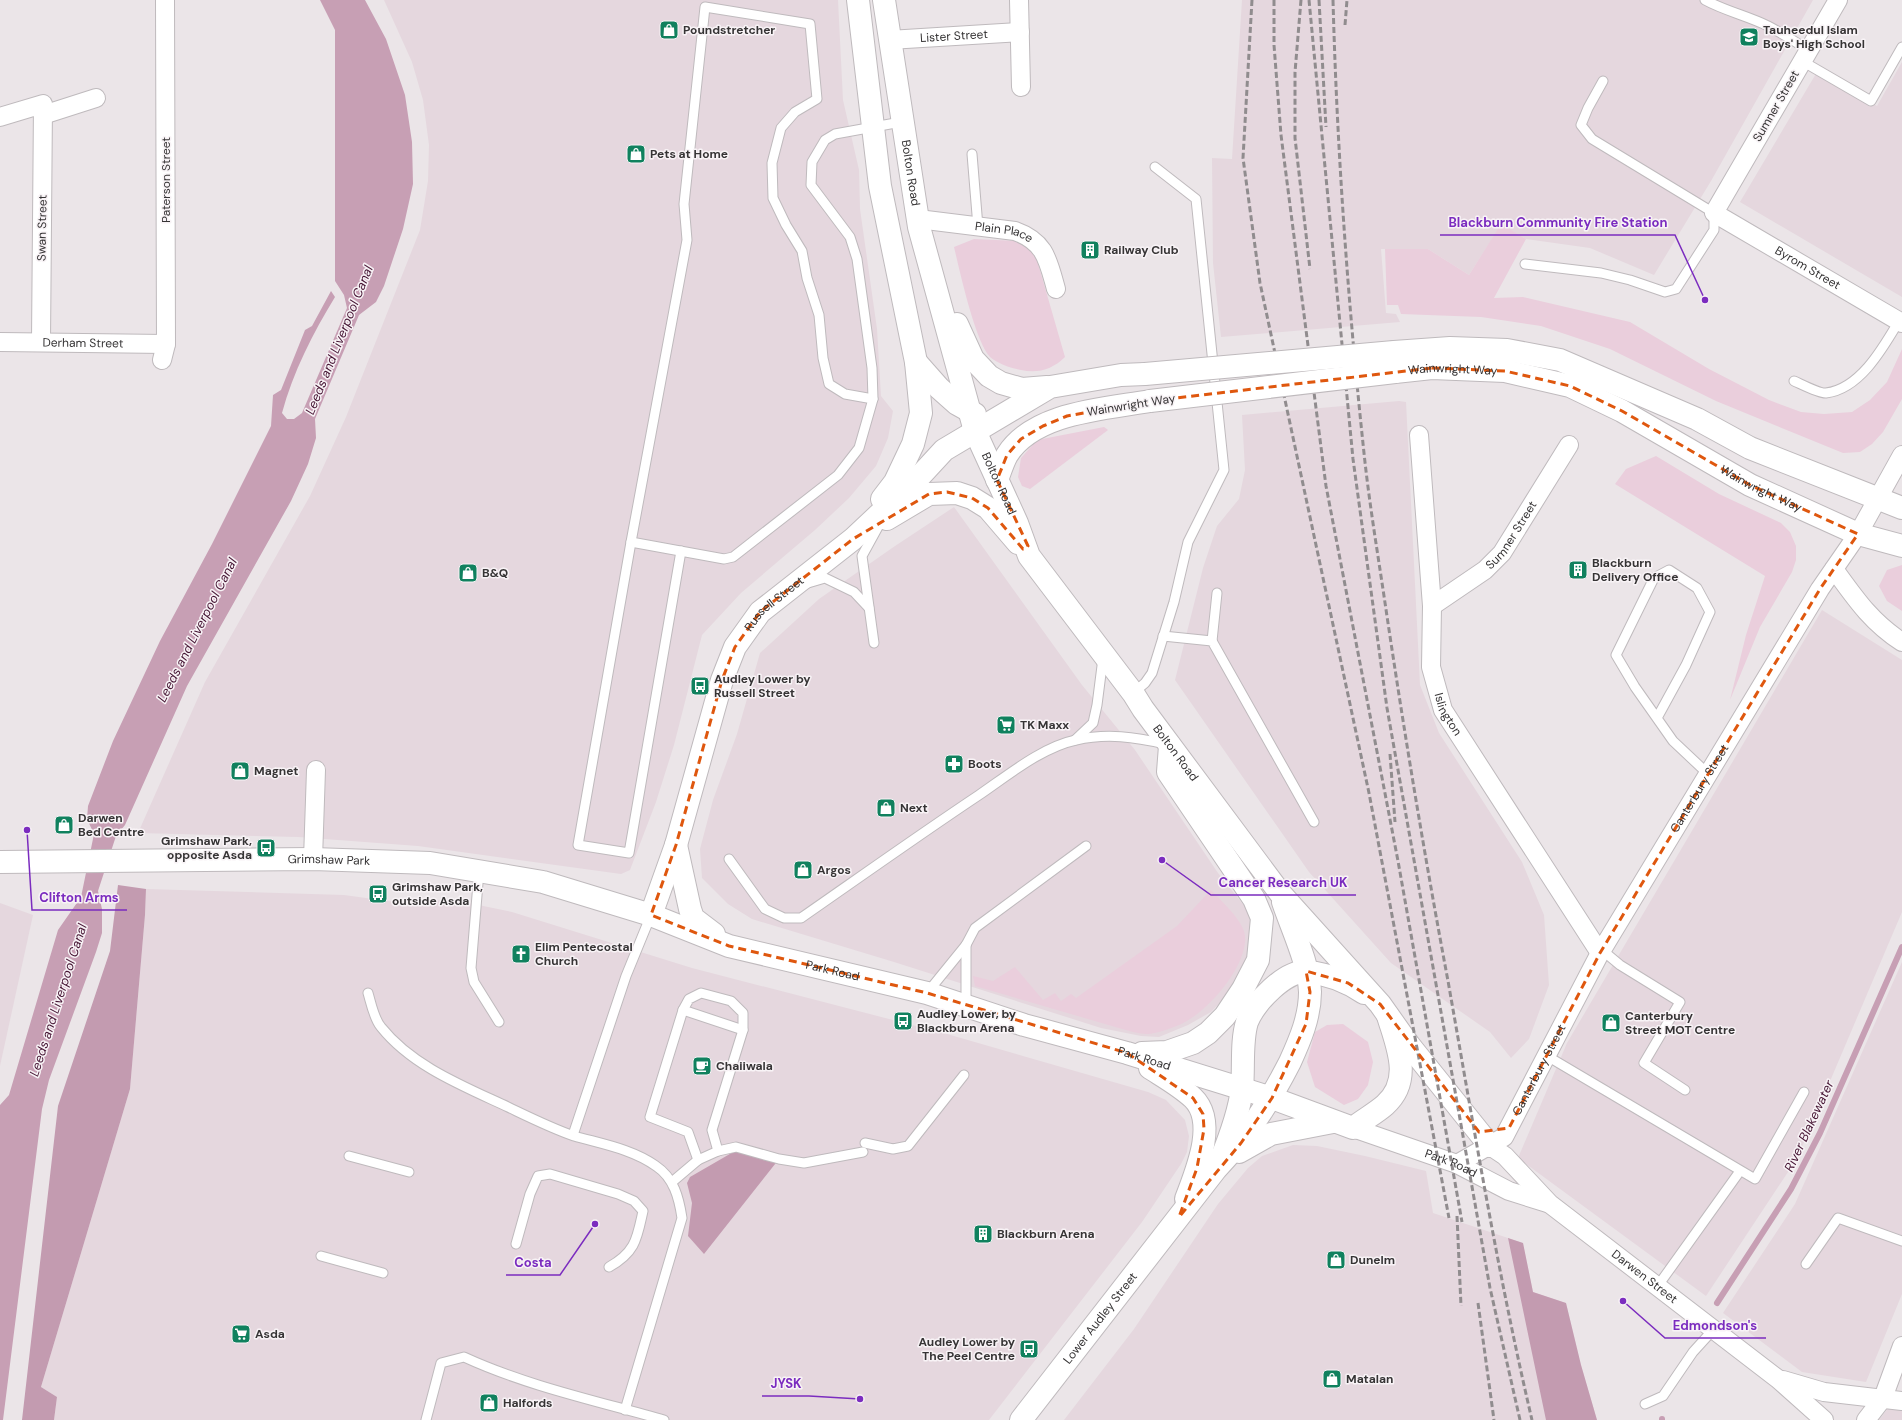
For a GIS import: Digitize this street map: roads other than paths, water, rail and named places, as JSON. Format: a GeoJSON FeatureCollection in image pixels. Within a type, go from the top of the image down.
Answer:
{"type":"FeatureCollection","features":[{"type":"Feature","properties":{"kind":"highway"},"geometry":{"type":"LineString","coordinates":[[853,539],[895,482],[913,444],[921,413],[916,362],[880,186],[858,0]]}},
{"type":"Feature","properties":{"kind":"highway","name":"Bolton Road"},"geometry":{"type":"LineString","coordinates":[[884,0],[901,122],[918,219],[968,410],[982,426],[997,480],[1030,556],[1280,893]]}},
{"type":"Feature","properties":{"kind":"highway"},"geometry":{"type":"LineString","coordinates":[[931,266],[973,359],[986,373],[1001,383],[1022,389],[1050,387]]}},
{"type":"Feature","properties":{"kind":"highway","name":"Wainwright Way"},"geometry":{"type":"LineString","coordinates":[[997,480],[1007,455],[1021,439],[1043,426],[1067,416],[1150,401],[1395,362],[1450,348],[1507,350],[1560,360],[1697,420],[1750,448],[1878,500],[1902,508]]}},
{"type":"Feature","properties":{"kind":"highway"},"geometry":{"type":"LineString","coordinates":[[916,362],[939,388],[957,404],[968,410]]}},
{"type":"Feature","properties":{"kind":"highway","name":"Wainwright Way"},"geometry":{"type":"LineString","coordinates":[[982,426],[1050,387],[1121,375],[1395,362],[1432,368],[1505,371],[1570,386],[1622,411],[1750,485],[1858,534],[1902,546]]}},
{"type":"Feature","properties":{"kind":"highway"},"geometry":{"type":"LineString","coordinates":[[982,426],[1020,424],[1067,416]]}},
{"type":"Feature","properties":{"kind":"highway","name":"Russell Street"},"geometry":{"type":"LineString","coordinates":[[651,915],[676,845],[722,680],[735,647],[760,612],[853,539],[920,476],[944,450],[982,426]]}},
{"type":"Feature","properties":{"kind":"highway"},"geometry":{"type":"LineString","coordinates":[[853,539],[929,494],[957,493],[972,498],[988,508],[1030,556]]}},
{"type":"Feature","properties":{"kind":"highway"},"geometry":{"type":"LineString","coordinates":[[1127,1053],[1167,1052],[1193,1043],[1208,1033],[1221,1021],[1234,1003],[1258,960],[1262,918],[1254,898],[1168,772],[1170,746]]}},
{"type":"Feature","properties":{"kind":"highway","name":"Russell Street"},"geometry":{"type":"LineString","coordinates":[[676,845],[690,909],[694,918],[728,946]]}},
{"type":"Feature","properties":{"kind":"highway","name":"Grimshaw Park"},"geometry":{"type":"LineString","coordinates":[[0,862],[313,859],[430,863],[543,882],[651,915]]}},
{"type":"Feature","properties":{"kind":"highway"},"geometry":{"type":"LineString","coordinates":[[1280,893],[1384,1010],[1409,1045],[1484,1139]]}},
{"type":"Feature","properties":{"kind":"highway","name":"Lower Audley Street"},"geometry":{"type":"LineString","coordinates":[[1021,1420],[1216,1169],[1241,1143],[1272,1098],[1306,1024],[1310,992],[1306,971],[1280,893]]}},
{"type":"Feature","properties":{"kind":"highway","name":"Park Road"},"geometry":{"type":"LineString","coordinates":[[651,915],[728,946],[927,993],[1024,1025],[1127,1053],[1242,1090],[1272,1098],[1343,1125]]}},
{"type":"Feature","properties":{"kind":"highway"},"geometry":{"type":"LineString","coordinates":[[1306,971],[1348,983],[1384,1010],[1399,1051],[1402,1077],[1393,1095],[1385,1104],[1343,1125],[1271,1134],[1246,1147],[1216,1169],[1237,1112],[1242,1090],[1246,1028],[1253,1011],[1269,992],[1280,982],[1293,975],[1306,971]]}},
{"type":"Feature","properties":{"kind":"highway","name":"Lower Audley Street"},"geometry":{"type":"LineString","coordinates":[[1127,1053],[1193,1098],[1203,1114],[1202,1144],[1197,1168],[1179,1217]]}},
{"type":"Feature","properties":{"kind":"street","name":"Paterson Street"},"geometry":{"type":"LineString","coordinates":[[164,352],[165,0]]}},
{"type":"Feature","properties":{"kind":"street"},"geometry":{"type":"LineString","coordinates":[[1018,0],[1021,87]]}},
{"type":"Feature","properties":{"kind":"street","name":"Sumner Street"},"geometry":{"type":"LineString","coordinates":[[1714,213],[1838,0]]}},
{"type":"Feature","properties":{"kind":"street","name":"Lister Street"},"geometry":{"type":"LineString","coordinates":[[889,40],[1020,32]]}},
{"type":"Feature","properties":{"kind":"street"},"geometry":{"type":"LineString","coordinates":[[0,118],[96,98]]}},
{"type":"Feature","properties":{"kind":"street","name":"Swan Street"},"geometry":{"type":"LineString","coordinates":[[41,342],[43,109]]}},
{"type":"Feature","properties":{"kind":"street","name":"Byrom Street"},"geometry":{"type":"LineString","coordinates":[[1714,213],[1900,322]]}},
{"type":"Feature","properties":{"kind":"street","name":"Plain Place"},"geometry":{"type":"LineString","coordinates":[[918,219],[1015,232],[1027,235],[1037,242],[1045,254],[1056,289]]}},
{"type":"Feature","properties":{"kind":"street","name":"Derham Street"},"geometry":{"type":"LineString","coordinates":[[0,342],[41,342],[164,352]]}},
{"type":"Feature","properties":{"kind":"street","name":"Islington"},"geometry":{"type":"LineString","coordinates":[[1418,435],[1432,606],[1431,667],[1444,710],[1601,952]]}},
{"type":"Feature","properties":{"kind":"street","name":"Sumner Street"},"geometry":{"type":"LineString","coordinates":[[1432,606],[1485,570],[1502,552],[1569,445]]}},
{"type":"Feature","properties":{"kind":"street","name":"Canterbury Street"},"geometry":{"type":"LineString","coordinates":[[1484,1139],[1509,1128],[1601,952],[1707,773],[1834,569],[1858,534],[1902,455]]}},
{"type":"Feature","properties":{"kind":"street"},"geometry":{"type":"LineString","coordinates":[[1834,569],[1865,612],[1885,631],[1902,642]]}},
{"type":"Feature","properties":{"kind":"street"},"geometry":{"type":"LineString","coordinates":[[313,859],[316,770]]}},
{"type":"Feature","properties":{"kind":"street","name":"Park Road"},"geometry":{"type":"LineString","coordinates":[[1343,1125],[1456,1164],[1509,1191],[1550,1204]]}},
{"type":"Feature","properties":{"kind":"street"},"geometry":{"type":"LineString","coordinates":[[1456,1164],[1484,1139],[1505,1156],[1550,1204]]}},
{"type":"Feature","properties":{"kind":"street","name":"Darwen Street"},"geometry":{"type":"LineString","coordinates":[[1550,1204],[1712,1330],[1778,1378],[1824,1420]]}},
{"type":"Feature","properties":{"kind":"street"},"geometry":{"type":"LineString","coordinates":[[1866,1420],[1883,1398],[1902,1346]]}},
{"type":"Feature","properties":{"kind":"street","name":"Darwen Street"},"geometry":{"type":"LineString","coordinates":[[1778,1378],[1824,1392],[1902,1401]]}},
{"type":"Feature","properties":{"kind":"lane"},"geometry":{"type":"LineString","coordinates":[[1705,0],[1719,8],[1740,14],[1768,26],[1805,56],[1871,101],[1902,47]]}},
{"type":"Feature","properties":{"kind":"lane"},"geometry":{"type":"LineString","coordinates":[[681,552],[628,853],[578,845],[631,542],[687,240],[684,204],[705,7],[810,24],[817,99],[795,112],[782,128],[772,163],[773,198],[786,225],[802,251],[807,278],[819,315],[823,358],[829,384],[845,394],[873,399]]}},
{"type":"Feature","properties":{"kind":"lane"},"geometry":{"type":"LineString","coordinates":[[1525,264],[1601,273],[1630,280],[1664,292],[1676,289],[1686,276],[1714,230],[1714,213],[1592,139],[1581,125],[1588,108],[1603,81]]}},
{"type":"Feature","properties":{"kind":"lane"},"geometry":{"type":"LineString","coordinates":[[631,542],[724,559],[733,557],[838,475],[859,448],[873,399],[872,368],[857,259],[850,237],[811,185],[812,162],[826,140],[835,134],[901,122]]}},
{"type":"Feature","properties":{"kind":"lane"},"geometry":{"type":"LineString","coordinates":[[972,154],[978,227]]}},
{"type":"Feature","properties":{"kind":"lane"},"geometry":{"type":"LineString","coordinates":[[1133,693],[1145,683],[1152,672],[1174,602],[1188,542],[1224,470],[1196,199],[1154,168]]}},
{"type":"Feature","properties":{"kind":"lane"},"geometry":{"type":"LineString","coordinates":[[1794,381],[1825,393],[1849,386],[1880,352],[1900,322]]}},
{"type":"Feature","properties":{"kind":"lane"},"geometry":{"type":"LineString","coordinates":[[874,643],[862,556],[880,523]]}},
{"type":"Feature","properties":{"kind":"lane"},"geometry":{"type":"LineString","coordinates":[[1657,718],[1686,665],[1710,612],[1697,588],[1669,570],[1654,578],[1616,655],[1635,687],[1673,741],[1707,773]]}},
{"type":"Feature","properties":{"kind":"lane"},"geometry":{"type":"LineString","coordinates":[[791,588],[825,578],[854,592],[869,608]]}},
{"type":"Feature","properties":{"kind":"lane"},"geometry":{"type":"LineString","coordinates":[[1217,593],[1212,642],[1314,822]]}},
{"type":"Feature","properties":{"kind":"lane"},"geometry":{"type":"LineString","coordinates":[[1163,636],[1212,642]]}},
{"type":"Feature","properties":{"kind":"lane"},"geometry":{"type":"LineString","coordinates":[[1075,740],[1092,723],[1097,705],[1103,654]]}},
{"type":"Feature","properties":{"kind":"lane"},"geometry":{"type":"LineString","coordinates":[[729,859],[764,909],[784,918],[801,918],[1029,762],[1056,747],[1075,740],[1108,735],[1140,738],[1170,746]]}},
{"type":"Feature","properties":{"kind":"lane"},"geometry":{"type":"LineString","coordinates":[[927,993],[966,945],[975,928],[1086,846]]}},
{"type":"Feature","properties":{"kind":"lane"},"geometry":{"type":"LineString","coordinates":[[479,871],[471,968],[474,982],[500,1022]]}},
{"type":"Feature","properties":{"kind":"lane"},"geometry":{"type":"LineString","coordinates":[[573,1135],[626,976],[651,915]]}},
{"type":"Feature","properties":{"kind":"lane"},"geometry":{"type":"LineString","coordinates":[[966,945],[966,1006]]}},
{"type":"Feature","properties":{"kind":"lane"},"geometry":{"type":"LineString","coordinates":[[1601,952],[1680,1002],[1644,1063],[1685,1090]]}},
{"type":"Feature","properties":{"kind":"lane"},"geometry":{"type":"LineString","coordinates":[[368,993],[380,1026],[413,1058],[479,1094],[573,1135],[619,1148],[657,1166],[672,1182],[679,1198],[682,1218],[625,1410]]}},
{"type":"Feature","properties":{"kind":"lane"},"geometry":{"type":"LineString","coordinates":[[698,1160],[688,1132],[650,1116],[683,1010],[689,999],[700,993],[731,1001],[743,1013],[743,1030],[712,1130],[718,1151]]}},
{"type":"Feature","properties":{"kind":"lane"},"geometry":{"type":"LineString","coordinates":[[683,1010],[743,1030]]}},
{"type":"Feature","properties":{"kind":"lane"},"geometry":{"type":"LineString","coordinates":[[1547,1056],[1755,1179],[1804,1092]]}},
{"type":"Feature","properties":{"kind":"lane"},"geometry":{"type":"LineString","coordinates":[[865,1143],[893,1149],[908,1146],[964,1075]]}},
{"type":"Feature","properties":{"kind":"lane"},"geometry":{"type":"LineString","coordinates":[[672,1182],[698,1160],[718,1151],[736,1147],[779,1159],[804,1163],[863,1152]]}},
{"type":"Feature","properties":{"kind":"lane"},"geometry":{"type":"LineString","coordinates":[[349,1156],[409,1172]]}},
{"type":"Feature","properties":{"kind":"lane"},"geometry":{"type":"LineString","coordinates":[[1656,1287],[1740,1170]]}},
{"type":"Feature","properties":{"kind":"lane"},"geometry":{"type":"LineString","coordinates":[[516,1244],[530,1194],[538,1176],[550,1174],[618,1194],[634,1201],[644,1211],[636,1243],[618,1262],[609,1267]]}},
{"type":"Feature","properties":{"kind":"lane"},"geometry":{"type":"LineString","coordinates":[[1806,1264],[1838,1218],[1902,1241]]}},
{"type":"Feature","properties":{"kind":"lane"},"geometry":{"type":"LineString","coordinates":[[321,1256],[383,1273]]}},
{"type":"Feature","properties":{"kind":"lane"},"geometry":{"type":"LineString","coordinates":[[1645,1404],[1663,1396],[1693,1352],[1712,1330]]}},
{"type":"Feature","properties":{"kind":"lane"},"geometry":{"type":"LineString","coordinates":[[426,1420],[441,1363],[464,1357],[533,1383],[664,1420]]}},
{"type":"Feature","properties":{"kind":"water","name":"Leeds and Liverpool Canal"},"geometry":{"type":"Polygon","coordinates":[[[320,0],[365,0],[386,39],[405,95],[412,142],[413,184],[403,229],[384,286],[376,302],[359,315],[315,419],[316,438],[308,464],[291,501],[187,686],[125,825],[116,836],[98,891],[102,909],[102,933],[49,1080],[42,1109],[3,1420],[0,1420],[0,1105],[9,1095],[58,930],[81,897],[94,834],[87,819],[88,806],[113,741],[160,641],[212,544],[271,426],[273,395],[281,390],[305,330],[312,326],[331,291],[335,297],[304,353],[292,383],[282,413],[287,419],[294,419],[302,413],[347,308],[344,295],[335,281],[335,30],[320,0]]]}},
{"type":"Feature","properties":{"kind":"waterway","name":"River Blakewater"},"geometry":{"type":"LineString","coordinates":[[1717,1303],[1791,1189],[1820,1133],[1902,947]]}},
{"type":"Feature","properties":{"kind":"railway"},"geometry":{"type":"LineString","coordinates":[[1252,0],[1243,158],[1260,283],[1369,793],[1449,1218]]}},
{"type":"Feature","properties":{"kind":"railway"},"geometry":{"type":"LineString","coordinates":[[1274,0],[1274,45],[1281,135],[1326,486],[1398,861],[1462,1222]]}},
{"type":"Feature","properties":{"kind":"railway"},"geometry":{"type":"LineString","coordinates":[[1301,0],[1295,72],[1295,138],[1310,269]]}},
{"type":"Feature","properties":{"kind":"railway"},"geometry":{"type":"LineString","coordinates":[[1309,0],[1353,459],[1387,708],[1490,1288],[1520,1420]]}},
{"type":"Feature","properties":{"kind":"railway"},"geometry":{"type":"LineString","coordinates":[[1319,0],[1326,127]]}},
{"type":"Feature","properties":{"kind":"railway"},"geometry":{"type":"LineString","coordinates":[[1333,0],[1337,113],[1348,284],[1358,397],[1371,507],[1414,789],[1497,1256],[1532,1420]]}},
{"type":"Feature","properties":{"kind":"railway"},"geometry":{"type":"LineString","coordinates":[[1345,25],[1347,0]]}},
{"type":"Feature","properties":{"kind":"railway"},"geometry":{"type":"LineString","coordinates":[[1390,754],[1395,822]]}},
{"type":"Feature","properties":{"kind":"railway"},"geometry":{"type":"LineString","coordinates":[[1457,1216],[1461,1306]]}},
{"type":"Feature","properties":{"kind":"railway"},"geometry":{"type":"LineString","coordinates":[[1478,1303],[1494,1420]]}},
{"type":"Feature","properties":{"kind":"place","name":"Poundstretcher"},"geometry":{"type":"Point","coordinates":[669,30]}},
{"type":"Feature","properties":{"kind":"place","name":"Tauheedul Islam Boys' High School"},"geometry":{"type":"Point","coordinates":[1749,37]}},
{"type":"Feature","properties":{"kind":"place","name":"Pets at Home"},"geometry":{"type":"Point","coordinates":[636,154]}},
{"type":"Feature","properties":{"kind":"place","name":"Railway Club"},"geometry":{"type":"Point","coordinates":[1090,250]}},
{"type":"Feature","properties":{"kind":"place","name":"Blackburn Community Fire Station"},"geometry":{"type":"Point","coordinates":[1705,300]}},
{"type":"Feature","properties":{"kind":"place","name":"Blackburn Delivery Office"},"geometry":{"type":"Point","coordinates":[1578,570]}},
{"type":"Feature","properties":{"kind":"place","name":"B&Q"},"geometry":{"type":"Point","coordinates":[468,573]}},
{"type":"Feature","properties":{"kind":"place","name":"Audley Lower by Russell Street"},"geometry":{"type":"Point","coordinates":[700,686]}},
{"type":"Feature","properties":{"kind":"place","name":"TK Maxx"},"geometry":{"type":"Point","coordinates":[1006,725]}},
{"type":"Feature","properties":{"kind":"place","name":"Boots"},"geometry":{"type":"Point","coordinates":[954,764]}},
{"type":"Feature","properties":{"kind":"place","name":"Magnet"},"geometry":{"type":"Point","coordinates":[240,771]}},
{"type":"Feature","properties":{"kind":"place","name":"Next"},"geometry":{"type":"Point","coordinates":[886,808]}},
{"type":"Feature","properties":{"kind":"place","name":"Darwen Bed Centre"},"geometry":{"type":"Point","coordinates":[64,825]}},
{"type":"Feature","properties":{"kind":"place","name":"Clifton Arms"},"geometry":{"type":"Point","coordinates":[27,830]}},
{"type":"Feature","properties":{"kind":"place","name":"Grimshaw Park, opposite Asda"},"geometry":{"type":"Point","coordinates":[266,848]}},
{"type":"Feature","properties":{"kind":"place","name":"Cancer Research UK"},"geometry":{"type":"Point","coordinates":[1162,860]}},
{"type":"Feature","properties":{"kind":"place","name":"Argos"},"geometry":{"type":"Point","coordinates":[803,870]}},
{"type":"Feature","properties":{"kind":"place","name":"Grimshaw Park, outside Asda"},"geometry":{"type":"Point","coordinates":[378,894]}},
{"type":"Feature","properties":{"kind":"place","name":"Elim Pentecostal Church"},"geometry":{"type":"Point","coordinates":[521,954]}},
{"type":"Feature","properties":{"kind":"place","name":"Audley Lower, by Blackburn Arena"},"geometry":{"type":"Point","coordinates":[903,1021]}},
{"type":"Feature","properties":{"kind":"place","name":"Canterbury Street MOT Centre"},"geometry":{"type":"Point","coordinates":[1611,1023]}},
{"type":"Feature","properties":{"kind":"place","name":"Chaiiwala"},"geometry":{"type":"Point","coordinates":[702,1066]}},
{"type":"Feature","properties":{"kind":"place","name":"Costa"},"geometry":{"type":"Point","coordinates":[595,1224]}},
{"type":"Feature","properties":{"kind":"place","name":"Blackburn Arena"},"geometry":{"type":"Point","coordinates":[983,1234]}},
{"type":"Feature","properties":{"kind":"place","name":"Dunelm"},"geometry":{"type":"Point","coordinates":[1336,1260]}},
{"type":"Feature","properties":{"kind":"place","name":"Edmondson's"},"geometry":{"type":"Point","coordinates":[1623,1301]}},
{"type":"Feature","properties":{"kind":"place","name":"Asda"},"geometry":{"type":"Point","coordinates":[241,1334]}},
{"type":"Feature","properties":{"kind":"place","name":"Audley Lower by The Peel Centre"},"geometry":{"type":"Point","coordinates":[1029,1349]}},
{"type":"Feature","properties":{"kind":"place","name":"Matalan"},"geometry":{"type":"Point","coordinates":[1332,1379]}},
{"type":"Feature","properties":{"kind":"place","name":"JYSK"},"geometry":{"type":"Point","coordinates":[860,1399]}},
{"type":"Feature","properties":{"kind":"place","name":"Halfords"},"geometry":{"type":"Point","coordinates":[489,1403]}}]}
